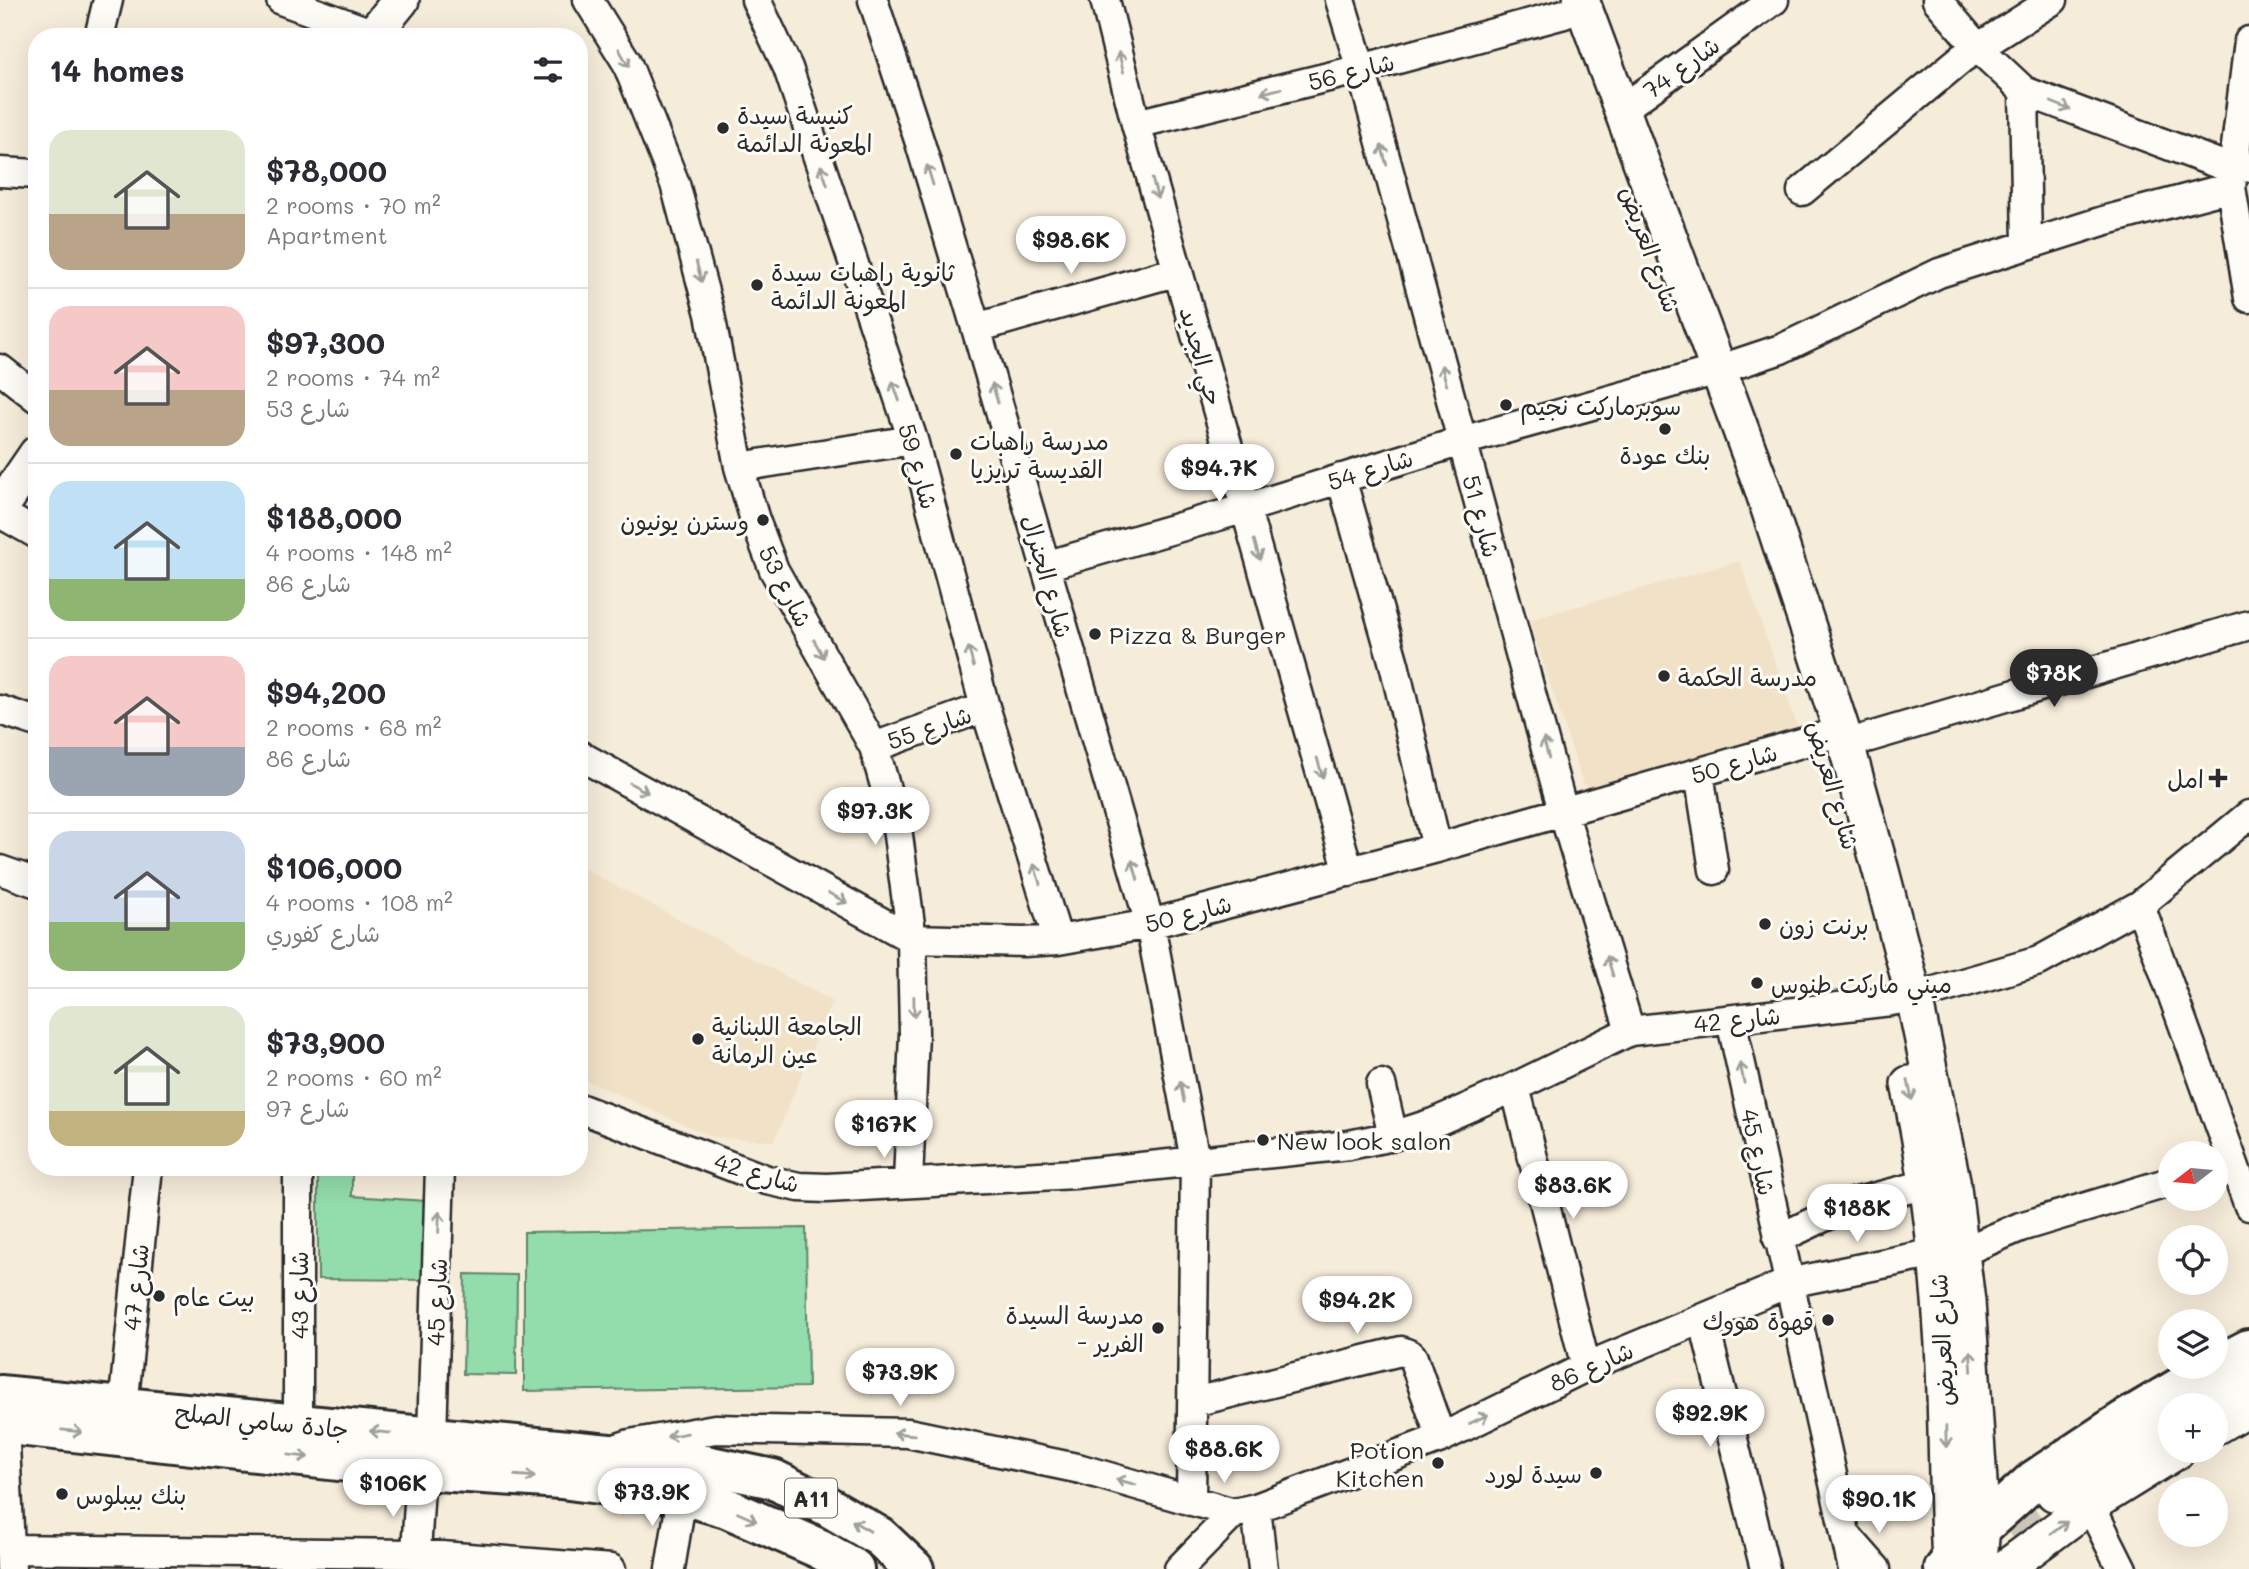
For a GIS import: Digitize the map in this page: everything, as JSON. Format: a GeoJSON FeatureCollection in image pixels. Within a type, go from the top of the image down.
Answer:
{"type":"FeatureCollection","features":[{"type":"Feature","properties":{"kind":"highway"},"geometry":{"type":"LineString","coordinates":[[2228,1360],[2249,1349]]}},
{"type":"Feature","properties":{"kind":"highway"},"geometry":{"type":"LineString","coordinates":[[1956,1567],[1982,1527],[2034,1480],[2189,1379]]}},
{"type":"Feature","properties":{"kind":"highway","name":"جادة سامي الصلح"},"geometry":{"type":"LineString","coordinates":[[4,1404],[123,1407],[298,1423],[427,1454],[561,1479],[682,1495],[727,1508],[820,1549],[854,1569]]}},
{"type":"Feature","properties":{"kind":"highway","name":"جادة سامي الصلح"},"geometry":{"type":"LineString","coordinates":[[4,1404],[427,1454],[605,1452],[692,1462],[773,1479],[880,1537],[914,1569]]}},
{"type":"Feature","properties":{"kind":"main road"},"geometry":{"type":"LineString","coordinates":[[379,28],[401,0]]}},
{"type":"Feature","properties":{"kind":"main road","name":"شارع العريض"},"geometry":{"type":"LineString","coordinates":[[1568,5],[1621,110],[1707,373]]}},
{"type":"Feature","properties":{"kind":"main road","name":"شارع العريض"},"geometry":{"type":"LineString","coordinates":[[1568,5],[1707,373],[1770,510],[1903,999],[1945,1137],[1949,1252],[1943,1344],[1956,1567]]}},
{"type":"Feature","properties":{"kind":"main road"},"geometry":{"type":"LineString","coordinates":[[0,511],[28,468]]}},
{"type":"Feature","properties":{"kind":"main road","name":"شارع العريض"},"geometry":{"type":"LineString","coordinates":[[1903,999],[1915,1113],[1927,1184],[1968,1301],[1982,1527]]}},
{"type":"Feature","properties":{"kind":"main road"},"geometry":{"type":"LineString","coordinates":[[2210,1393],[2249,1372]]}},
{"type":"Feature","properties":{"kind":"main road"},"geometry":{"type":"LineString","coordinates":[[2228,1419],[2249,1407]]}},
{"type":"Feature","properties":{"kind":"main road"},"geometry":{"type":"LineString","coordinates":[[2054,1493],[2158,1424]]}},
{"type":"Feature","properties":{"kind":"main road"},"geometry":{"type":"LineString","coordinates":[[2004,1569],[2090,1505],[2158,1462]]}},
{"type":"Feature","properties":{"kind":"street"},"geometry":{"type":"LineString","coordinates":[[101,28],[108,0]]}},
{"type":"Feature","properties":{"kind":"street"},"geometry":{"type":"LineString","coordinates":[[281,0],[355,28]]}},
{"type":"Feature","properties":{"kind":"street","name":"شارع 53"},"geometry":{"type":"LineString","coordinates":[[588,0],[626,61],[676,184],[710,314],[739,467],[755,520],[774,570],[874,747],[897,828],[912,939],[914,1033],[908,1183]]}},
{"type":"Feature","properties":{"kind":"street","name":"شارع 59"},"geometry":{"type":"LineString","coordinates":[[756,0],[788,68],[913,440],[985,707],[1058,940]]}},
{"type":"Feature","properties":{"kind":"street","name":"شارع الجنرال"},"geometry":{"type":"LineString","coordinates":[[873,0],[976,328],[1150,924],[1195,1160]]}},
{"type":"Feature","properties":{"kind":"street","name":"حي الجديد"},"geometry":{"type":"LineString","coordinates":[[1105,0],[1136,124],[1349,872]]}},
{"type":"Feature","properties":{"kind":"street","name":"شارع 51"},"geometry":{"type":"LineString","coordinates":[[1340,0],[1563,811],[1630,1031]]}},
{"type":"Feature","properties":{"kind":"street","name":"شارع 74"},"geometry":{"type":"LineString","coordinates":[[1621,110],[1774,0]]}},
{"type":"Feature","properties":{"kind":"street"},"geometry":{"type":"LineString","coordinates":[[1937,0],[1977,47],[2024,91],[2237,174]]}},
{"type":"Feature","properties":{"kind":"street"},"geometry":{"type":"LineString","coordinates":[[1802,191],[1977,47],[2053,0]]}},
{"type":"Feature","properties":{"kind":"street","name":"شارع 56"},"geometry":{"type":"LineString","coordinates":[[1136,124],[1361,69],[1568,5]]}},
{"type":"Feature","properties":{"kind":"street"},"geometry":{"type":"LineString","coordinates":[[2249,41],[2237,174],[2249,298]]}},
{"type":"Feature","properties":{"kind":"street"},"geometry":{"type":"LineString","coordinates":[[2024,91],[2027,244]]}},
{"type":"Feature","properties":{"kind":"street"},"geometry":{"type":"LineString","coordinates":[[0,172],[28,174]]}},
{"type":"Feature","properties":{"kind":"street","name":"شارع 54"},"geometry":{"type":"LineString","coordinates":[[1045,566],[1781,349],[1939,273],[2103,221],[2237,174]]}},
{"type":"Feature","properties":{"kind":"street"},"geometry":{"type":"LineString","coordinates":[[976,328],[1178,271]]}},
{"type":"Feature","properties":{"kind":"street"},"geometry":{"type":"LineString","coordinates":[[0,369],[28,391]]}},
{"type":"Feature","properties":{"kind":"street"},"geometry":{"type":"LineString","coordinates":[[739,467],[913,440]]}},
{"type":"Feature","properties":{"kind":"street"},"geometry":{"type":"LineString","coordinates":[[1341,478],[1394,664],[1437,848]]}},
{"type":"Feature","properties":{"kind":"street"},"geometry":{"type":"LineString","coordinates":[[0,511],[28,528]]}},
{"type":"Feature","properties":{"kind":"street","name":"شارع 50"},"geometry":{"type":"LineString","coordinates":[[588,760],[912,939],[1024,942],[1058,940],[1150,924],[1349,872],[1699,773],[1834,741],[2249,625]]}},
{"type":"Feature","properties":{"kind":"street","name":"شارع 55"},"geometry":{"type":"LineString","coordinates":[[874,747],[985,707]]}},
{"type":"Feature","properties":{"kind":"street"},"geometry":{"type":"LineString","coordinates":[[0,710],[28,720]]}},
{"type":"Feature","properties":{"kind":"street"},"geometry":{"type":"LineString","coordinates":[[1699,773],[1714,870]]}},
{"type":"Feature","properties":{"kind":"street","name":"شارع 42"},"geometry":{"type":"LineString","coordinates":[[588,1111],[767,1180],[799,1187],[827,1188],[1074,1174],[1349,1144],[1393,1136],[1433,1123],[1630,1031],[1903,999],[2039,961],[2140,905],[2249,815]]}},
{"type":"Feature","properties":{"kind":"street"},"geometry":{"type":"LineString","coordinates":[[0,870],[28,880]]}},
{"type":"Feature","properties":{"kind":"street"},"geometry":{"type":"LineString","coordinates":[[2140,905],[2217,1141]]}},
{"type":"Feature","properties":{"kind":"street","name":"شارع 45"},"geometry":{"type":"LineString","coordinates":[[1731,1020],[1853,1569]]}},
{"type":"Feature","properties":{"kind":"street"},"geometry":{"type":"LineString","coordinates":[[1381,1084],[1393,1136]]}},
{"type":"Feature","properties":{"kind":"street"},"geometry":{"type":"LineString","coordinates":[[1515,1087],[1586,1367]]}},
{"type":"Feature","properties":{"kind":"street"},"geometry":{"type":"LineString","coordinates":[[1191,1501],[1195,1160]]}},
{"type":"Feature","properties":{"kind":"street"},"geometry":{"type":"LineString","coordinates":[[2228,1170],[2249,1206]]}},
{"type":"Feature","properties":{"kind":"street","name":"شارع 47"},"geometry":{"type":"LineString","coordinates":[[123,1407],[147,1176]]}},
{"type":"Feature","properties":{"kind":"street","name":"شارع 43"},"geometry":{"type":"LineString","coordinates":[[298,1176],[298,1423]]}},
{"type":"Feature","properties":{"kind":"street","name":"شارع 45"},"geometry":{"type":"LineString","coordinates":[[415,1561],[427,1454],[440,1176]]}},
{"type":"Feature","properties":{"kind":"street"},"geometry":{"type":"LineString","coordinates":[[1778,1239],[1853,1203],[1927,1184]]}},
{"type":"Feature","properties":{"kind":"street","name":"شارع 86"},"geometry":{"type":"LineString","coordinates":[[1245,1510],[1441,1438],[1586,1367],[1788,1283],[1949,1252],[2020,1227],[2158,1186]]}},
{"type":"Feature","properties":{"kind":"street"},"geometry":{"type":"LineString","coordinates":[[1703,1318],[1765,1569]]}},
{"type":"Feature","properties":{"kind":"street"},"geometry":{"type":"LineString","coordinates":[[1194,1402],[1401,1351],[1413,1358],[1441,1438]]}},
{"type":"Feature","properties":{"kind":"street"},"geometry":{"type":"LineString","coordinates":[[4,1404],[10,1559],[415,1561],[611,1569]]}},
{"type":"Feature","properties":{"kind":"street"},"geometry":{"type":"LineString","coordinates":[[605,1452],[630,1444],[715,1429],[908,1433],[1081,1469],[1191,1501],[1245,1510]]}},
{"type":"Feature","properties":{"kind":"street"},"geometry":{"type":"LineString","coordinates":[[670,1569],[682,1495]]}},
{"type":"Feature","properties":{"kind":"street"},"geometry":{"type":"LineString","coordinates":[[2090,1505],[2122,1569]]}},
{"type":"Feature","properties":{"kind":"street"},"geometry":{"type":"LineString","coordinates":[[1179,1569],[1245,1510]]}},
{"type":"Feature","properties":{"kind":"street"},"geometry":{"type":"LineString","coordinates":[[1245,1510],[1263,1569]]}},
{"type":"Feature","properties":{"kind":"street"},"geometry":{"type":"LineString","coordinates":[[1846,1534],[1876,1569]]}},
{"type":"Feature","properties":{"kind":"shaded area","name":"مدرسة الحكمة"},"geometry":{"type":"Polygon","coordinates":[[[1740,561],[1799,732],[1592,789],[1583,783],[1529,620],[1740,561]]]}},
{"type":"Feature","properties":{"kind":"shaded area","name":"الجامعة اللبنانية عين الرمانة"},"geometry":{"type":"Polygon","coordinates":[[[588,871],[832,1001],[774,1141],[712,1137],[588,1081],[588,871]]]}},
{"type":"Feature","properties":{"kind":"green space"},"geometry":{"type":"Polygon","coordinates":[[[318,1176],[352,1176],[352,1196],[426,1201],[429,1280],[318,1279],[318,1176]]]}},
{"type":"Feature","properties":{"kind":"green space"},"geometry":{"type":"Polygon","coordinates":[[[806,1228],[808,1387],[524,1391],[524,1232],[806,1228]]]}},
{"type":"Feature","properties":{"kind":"green space"},"geometry":{"type":"Polygon","coordinates":[[[465,1274],[517,1275],[516,1375],[463,1374],[465,1274]]]}},
{"type":"Feature","properties":{"kind":"tunnel"},"geometry":{"type":"LineString","coordinates":[[1970,1569],[2054,1493]]}},
{"type":"Feature","properties":{"kind":"place","name":"كنيسة سيدة المعونة الدائمة"},"geometry":{"type":"Point","coordinates":[723,128]}},
{"type":"Feature","properties":{"kind":"place","name":"ثانوية راهبات سيدة المعونة الدائمة"},"geometry":{"type":"Point","coordinates":[757,285]}},
{"type":"Feature","properties":{"kind":"place","name":"سوبرماركت نجيم"},"geometry":{"type":"Point","coordinates":[1506,405]}},
{"type":"Feature","properties":{"kind":"place","name":"بنك عودة"},"geometry":{"type":"Point","coordinates":[1665,429]}},
{"type":"Feature","properties":{"kind":"place","name":"مدرسة راهبات القديسة تريزيا"},"geometry":{"type":"Point","coordinates":[956,454]}},
{"type":"Feature","properties":{"kind":"place","name":"وسترن يونيون"},"geometry":{"type":"Point","coordinates":[763,520]}},
{"type":"Feature","properties":{"kind":"place","name":"Pizza & Burger"},"geometry":{"type":"Point","coordinates":[1095,634]}},
{"type":"Feature","properties":{"kind":"place","name":"مدرسة الحكمة"},"geometry":{"type":"Point","coordinates":[1664,676]}},
{"type":"Feature","properties":{"kind":"place","name":"امل"},"geometry":{"type":"Point","coordinates":[2218,778]}},
{"type":"Feature","properties":{"kind":"place","name":"برنت زون"},"geometry":{"type":"Point","coordinates":[1765,924]}},
{"type":"Feature","properties":{"kind":"place","name":"ميني ماركت طنوس"},"geometry":{"type":"Point","coordinates":[1757,983]}},
{"type":"Feature","properties":{"kind":"place","name":"الجامعة اللبنانية عين الرمانة"},"geometry":{"type":"Point","coordinates":[698,1039]}},
{"type":"Feature","properties":{"kind":"place","name":"New look salon"},"geometry":{"type":"Point","coordinates":[1263,1140]}},
{"type":"Feature","properties":{"kind":"place","name":"بيت عام"},"geometry":{"type":"Point","coordinates":[159,1296]}},
{"type":"Feature","properties":{"kind":"place","name":"قهوة هووك"},"geometry":{"type":"Point","coordinates":[1828,1320]}},
{"type":"Feature","properties":{"kind":"place","name":"مدرسة السيدة - الفرير"},"geometry":{"type":"Point","coordinates":[1158,1328]}},
{"type":"Feature","properties":{"kind":"place","name":"Potion Kitchen"},"geometry":{"type":"Point","coordinates":[1438,1463]}},
{"type":"Feature","properties":{"kind":"place","name":"سيدة لورد"},"geometry":{"type":"Point","coordinates":[1596,1473]}},
{"type":"Feature","properties":{"kind":"place","name":"بنك بيبلوس"},"geometry":{"type":"Point","coordinates":[62,1494]}}]}
